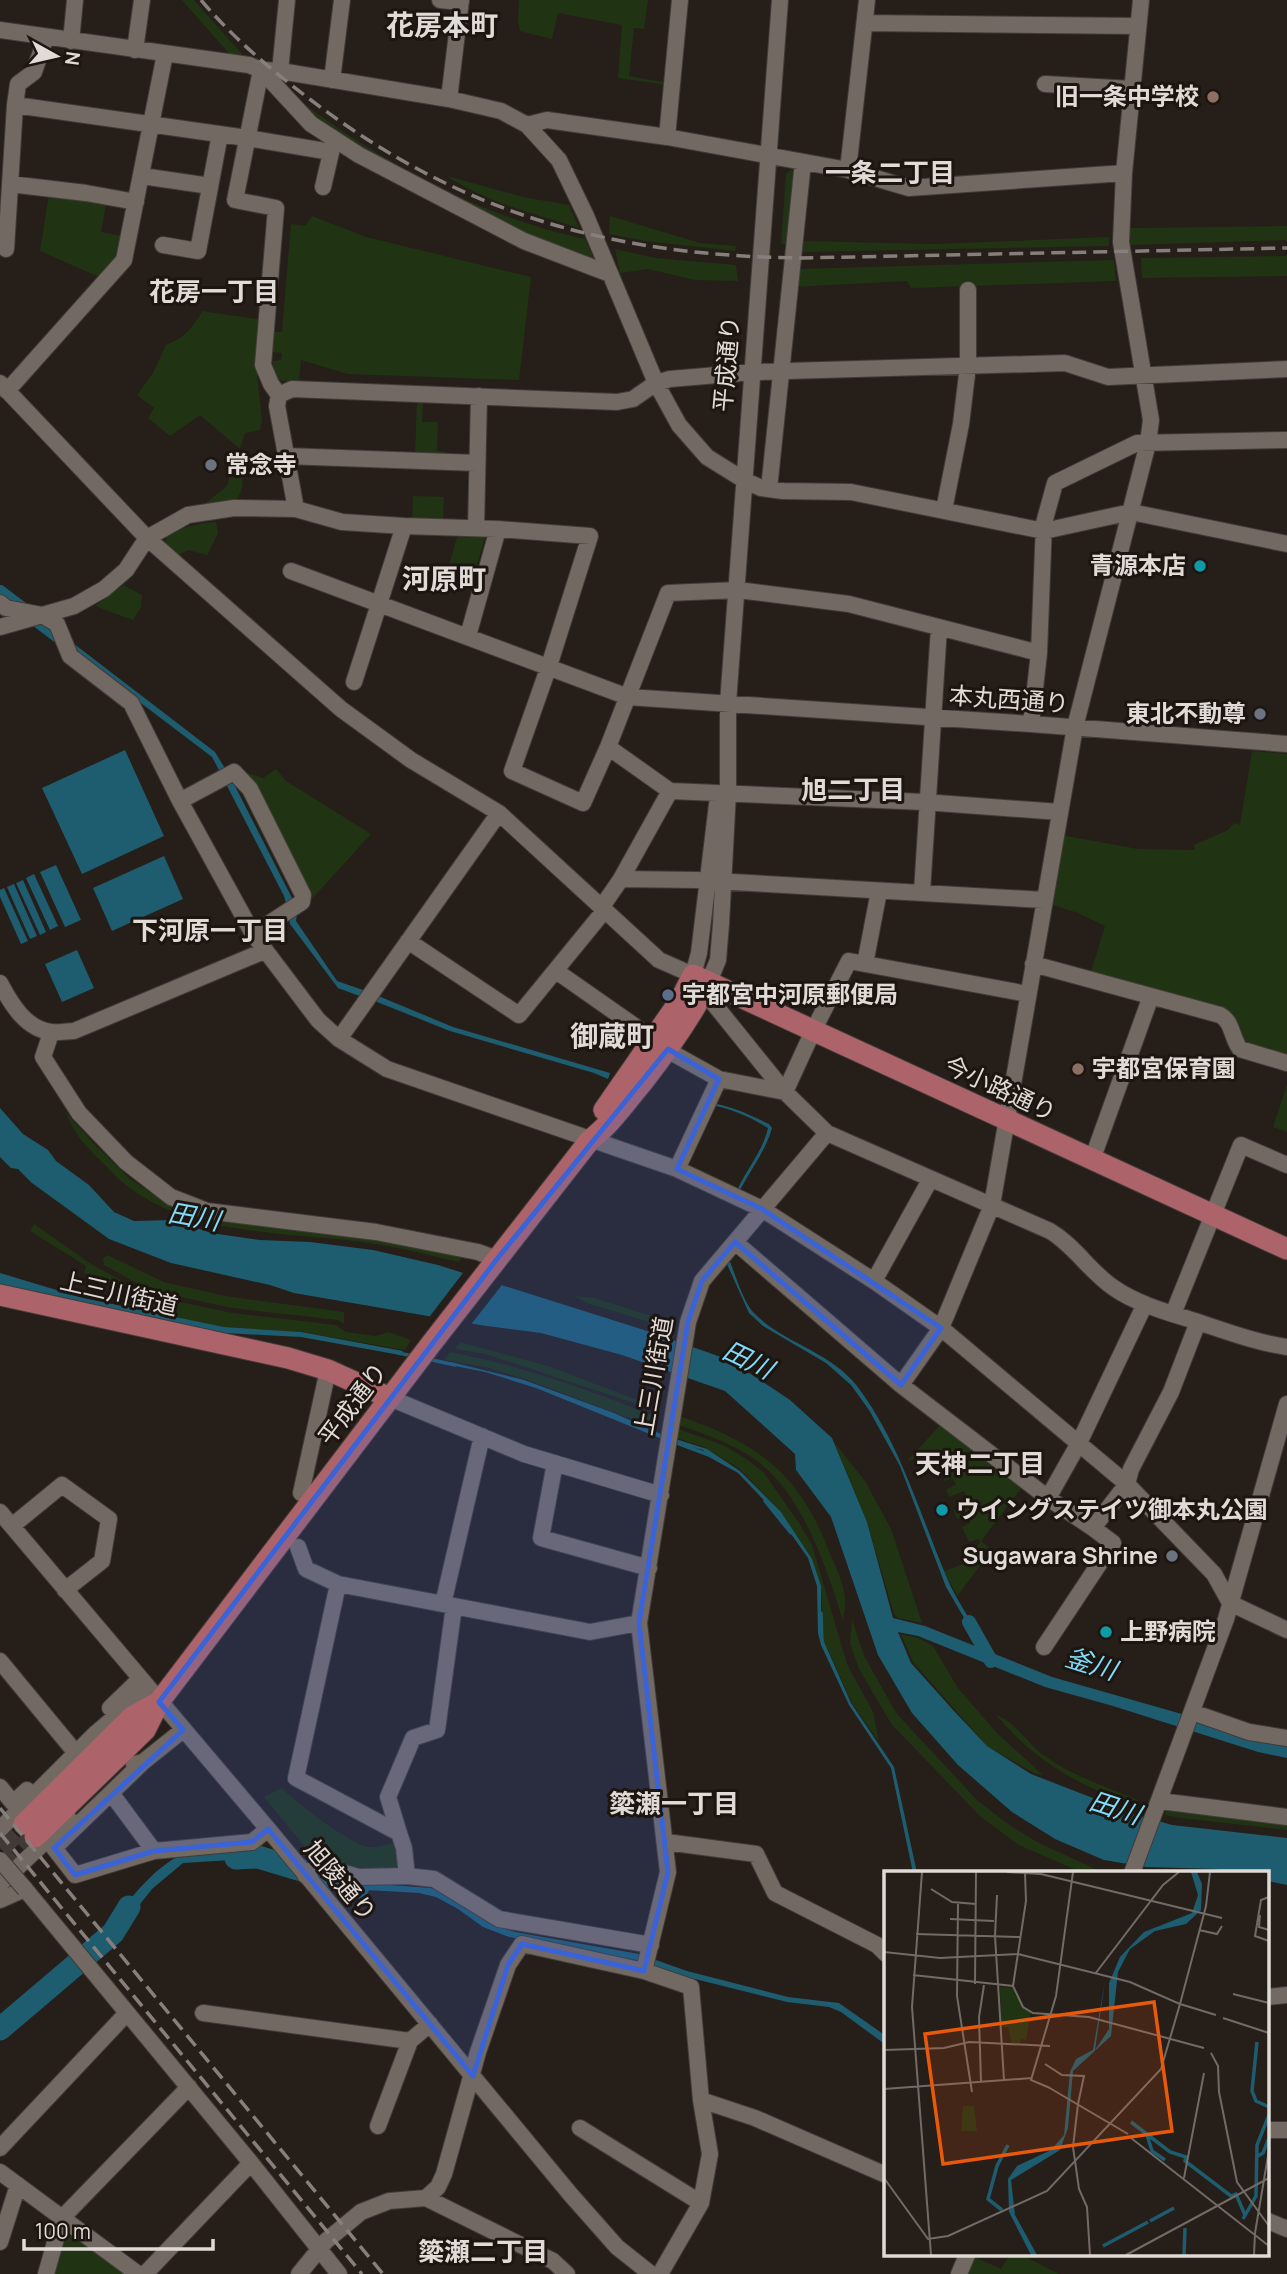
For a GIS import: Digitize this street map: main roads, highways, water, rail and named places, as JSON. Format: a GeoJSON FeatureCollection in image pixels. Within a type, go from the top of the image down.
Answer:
{"type":"FeatureCollection","features":[{"type":"Feature","properties":{"kind":"main road","name":"今小路通り"},"geometry":{"type":"LineString","coordinates":[[701,979],[1287,1249]]}},
{"type":"Feature","properties":{"kind":"main road","name":"平成通り"},"geometry":{"type":"LineString","coordinates":[[29,1830],[132,1717],[149,1690],[390,1398],[590,1140],[607,1126],[661,1044],[695,1011],[701,979]]}},
{"type":"Feature","properties":{"kind":"main road","name":"上三川街道"},"geometry":{"type":"LineString","coordinates":[[0,1295],[288,1358],[328,1370],[390,1398]]}},
{"type":"Feature","properties":{"kind":"water"},"geometry":{"type":"Polygon","coordinates":[[[69,640],[215,752],[226,770],[220,772],[212,757],[71,650],[69,640]]]}},
{"type":"Feature","properties":{"kind":"water"},"geometry":{"type":"Polygon","coordinates":[[[125,750],[164,836],[82,874],[42,788],[125,750]]]}},
{"type":"Feature","properties":{"kind":"water"},"geometry":{"type":"Polygon","coordinates":[[[232,780],[294,902],[287,907],[284,896],[226,784],[232,780]]]}},
{"type":"Feature","properties":{"kind":"water"},"geometry":{"type":"Polygon","coordinates":[[[164,856],[183,899],[112,931],[93,888],[164,856]]]}},
{"type":"Feature","properties":{"kind":"water"},"geometry":{"type":"Polygon","coordinates":[[[56,865],[81,920],[65,927],[40,872],[56,865]]]}},
{"type":"Feature","properties":{"kind":"water"},"geometry":{"type":"Polygon","coordinates":[[[34,874],[58,926],[50,930],[26,878],[34,874]]]}},
{"type":"Feature","properties":{"kind":"water"},"geometry":{"type":"Polygon","coordinates":[[[23,880],[46,932],[40,935],[16,883],[23,880]]]}},
{"type":"Feature","properties":{"kind":"water"},"geometry":{"type":"Polygon","coordinates":[[[14,884],[37,936],[30,939],[7,887],[14,884]]]}},
{"type":"Feature","properties":{"kind":"water"},"geometry":{"type":"Polygon","coordinates":[[[4,888],[28,941],[21,944],[0,897],[0,890],[4,888]]]}},
{"type":"Feature","properties":{"kind":"water"},"geometry":{"type":"Polygon","coordinates":[[[297,914],[296,921],[337,981],[366,991],[362,997],[338,988],[290,924],[289,919],[297,914]]]}},
{"type":"Feature","properties":{"kind":"water"},"geometry":{"type":"Polygon","coordinates":[[[77,950],[94,988],[62,1002],[45,964],[77,950]]]}},
{"type":"Feature","properties":{"kind":"water"},"geometry":{"type":"Polygon","coordinates":[[[376,995],[453,1027],[610,1073],[608,1079],[450,1031],[372,1000],[376,995]]]}},
{"type":"Feature","properties":{"kind":"water"},"geometry":{"type":"Polygon","coordinates":[[[711,1103],[741,1111],[772,1128],[762,1152],[740,1190],[738,1188],[759,1151],[768,1128],[725,1108],[710,1105],[711,1103]]]}},
{"type":"Feature","properties":{"kind":"water","name":"田川"},"geometry":{"type":"Polygon","coordinates":[[[0,1108],[23,1134],[48,1150],[56,1161],[89,1185],[114,1212],[134,1221],[174,1220],[211,1233],[373,1250],[438,1265],[644,1330],[721,1357],[745,1370],[790,1400],[832,1438],[867,1522],[893,1618],[925,1626],[1052,1677],[1287,1744],[1287,1758],[1258,1752],[1045,1687],[918,1636],[898,1632],[911,1663],[987,1746],[1031,1774],[1134,1814],[1172,1825],[1287,1838],[1287,1885],[1270,1881],[1270,1871],[1146,1867],[1104,1860],[1055,1839],[1012,1812],[958,1765],[912,1713],[878,1655],[831,1517],[796,1470],[795,1454],[725,1391],[622,1355],[541,1333],[294,1293],[171,1263],[109,1239],[32,1183],[18,1169],[11,1168],[0,1157],[0,1108]]]}},
{"type":"Feature","properties":{"kind":"water"},"geometry":{"type":"Polygon","coordinates":[[[729,1259],[753,1312],[778,1332],[820,1355],[846,1374],[872,1408],[897,1454],[950,1586],[980,1638],[977,1640],[946,1587],[900,1466],[869,1410],[851,1385],[826,1363],[763,1326],[749,1313],[726,1262],[729,1259]]]}},
{"type":"Feature","properties":{"kind":"water"},"geometry":{"type":"Polygon","coordinates":[[[0,1273],[83,1298],[224,1327],[301,1332],[403,1351],[400,1355],[301,1337],[224,1333],[0,1284],[0,1273]]]}},
{"type":"Feature","properties":{"kind":"water"},"geometry":{"type":"Polygon","coordinates":[[[451,1362],[524,1380],[614,1413],[663,1435],[707,1449],[740,1471],[781,1512],[812,1559],[821,1586],[821,1633],[851,1703],[894,1767],[917,1871],[913,1871],[891,1768],[849,1705],[821,1645],[818,1633],[817,1586],[808,1558],[777,1514],[738,1473],[709,1457],[703,1450],[662,1439],[536,1388],[485,1372],[450,1365],[451,1362]]]}},
{"type":"Feature","properties":{"kind":"water"},"geometry":{"type":"Polygon","coordinates":[[[223,1851],[260,1853],[272,1867],[249,1859],[183,1863],[152,1889],[115,1936],[109,1928],[142,1886],[163,1866],[184,1854],[223,1851]]]}},
{"type":"Feature","properties":{"kind":"water"},"geometry":{"type":"Polygon","coordinates":[[[324,1875],[350,1882],[431,1888],[448,1895],[492,1924],[515,1932],[639,1954],[687,1971],[788,1997],[839,2003],[884,2035],[884,2044],[841,2012],[829,2007],[787,2002],[687,1977],[636,1960],[509,1937],[483,1927],[436,1897],[419,1893],[349,1889],[333,1885],[324,1875]]]}},
{"type":"Feature","properties":{"kind":"waterway"},"geometry":{"type":"LineString","coordinates":[[0,592],[67,643]]}},
{"type":"Feature","properties":{"kind":"waterway"},"geometry":{"type":"LineString","coordinates":[[398,1353],[414,1356]]}},
{"type":"Feature","properties":{"kind":"waterway"},"geometry":{"type":"LineString","coordinates":[[428,1359],[455,1365]]}},
{"type":"Feature","properties":{"kind":"waterway"},"geometry":{"type":"LineString","coordinates":[[677,1443],[709,1455]]}},
{"type":"Feature","properties":{"kind":"waterway"},"geometry":{"type":"LineString","coordinates":[[765,1501],[791,1533]]}},
{"type":"Feature","properties":{"kind":"waterway"},"geometry":{"type":"LineString","coordinates":[[821,1613],[822,1641]]}},
{"type":"Feature","properties":{"kind":"waterway"},"geometry":{"type":"LineString","coordinates":[[969,1622],[991,1661]]}},
{"type":"Feature","properties":{"kind":"waterway"},"geometry":{"type":"LineString","coordinates":[[236,1858],[258,1857],[358,1887]]}},
{"type":"Feature","properties":{"kind":"waterway"},"geometry":{"type":"LineString","coordinates":[[0,2029],[113,1933],[129,1907]]}},
{"type":"Feature","properties":{"kind":"tunnel"},"geometry":{"type":"LineString","coordinates":[[0,1848],[24,1824]]}},
{"type":"Feature","properties":{"kind":"tunnel"},"geometry":{"type":"LineString","coordinates":[[0,1870],[35,1837]]}},
{"type":"Feature","properties":{"kind":"railway"},"geometry":{"type":"LineString","coordinates":[[201,0],[267,65],[368,140],[425,173],[483,200],[543,221],[604,237],[667,249],[802,258],[1287,248]]}},
{"type":"Feature","properties":{"kind":"railway"},"geometry":{"type":"LineString","coordinates":[[0,1808],[383,2274]]}},
{"type":"Feature","properties":{"kind":"railway"},"geometry":{"type":"LineString","coordinates":[[0,1833],[362,2274]]}},
{"type":"Feature","properties":{"kind":"place","name":"旧一条中学校"},"geometry":{"type":"Point","coordinates":[1213,97]}},
{"type":"Feature","properties":{"kind":"place","name":"常念寺"},"geometry":{"type":"Point","coordinates":[211,465]}},
{"type":"Feature","properties":{"kind":"place","name":"青源本店"},"geometry":{"type":"Point","coordinates":[1200,566]}},
{"type":"Feature","properties":{"kind":"place","name":"東北不動尊"},"geometry":{"type":"Point","coordinates":[1260,714]}},
{"type":"Feature","properties":{"kind":"place","name":"宇都宮中河原郵便局"},"geometry":{"type":"Point","coordinates":[668,995]}},
{"type":"Feature","properties":{"kind":"place","name":"宇都宮保育園"},"geometry":{"type":"Point","coordinates":[1078,1069]}},
{"type":"Feature","properties":{"kind":"place","name":"ウイングステイツ御本丸公園"},"geometry":{"type":"Point","coordinates":[942,1510]}},
{"type":"Feature","properties":{"kind":"place","name":"Sugawara Shrine"},"geometry":{"type":"Point","coordinates":[1172,1556]}},
{"type":"Feature","properties":{"kind":"place","name":"上野病院"},"geometry":{"type":"Point","coordinates":[1106,1632]}},
{"type":"Feature","properties":{"kind":"district","name":"花房本町"},"geometry":{"type":"Point","coordinates":[442,25]}},
{"type":"Feature","properties":{"kind":"district","name":"一条二丁目"},"geometry":{"type":"Point","coordinates":[890,173]}},
{"type":"Feature","properties":{"kind":"district","name":"花房一丁目"},"geometry":{"type":"Point","coordinates":[214,292]}},
{"type":"Feature","properties":{"kind":"district","name":"河原町"},"geometry":{"type":"Point","coordinates":[444,579]}},
{"type":"Feature","properties":{"kind":"district","name":"旭二丁目"},"geometry":{"type":"Point","coordinates":[853,790]}},
{"type":"Feature","properties":{"kind":"district","name":"下河原一丁目"},"geometry":{"type":"Point","coordinates":[210,931]}},
{"type":"Feature","properties":{"kind":"district","name":"御蔵町"},"geometry":{"type":"Point","coordinates":[612,1036]}},
{"type":"Feature","properties":{"kind":"district","name":"天神二丁目"},"geometry":{"type":"Point","coordinates":[980,1464]}},
{"type":"Feature","properties":{"kind":"district","name":"簗瀬一丁目"},"geometry":{"type":"Point","coordinates":[674,1804]}},
{"type":"Feature","properties":{"kind":"district","name":"簗瀬二丁目"},"geometry":{"type":"Point","coordinates":[483,2252]}},
{"type":"Feature","properties":{"kind":"water label","name":"釜川"},"geometry":{"type":"Point","coordinates":[1091,1664]}}]}
